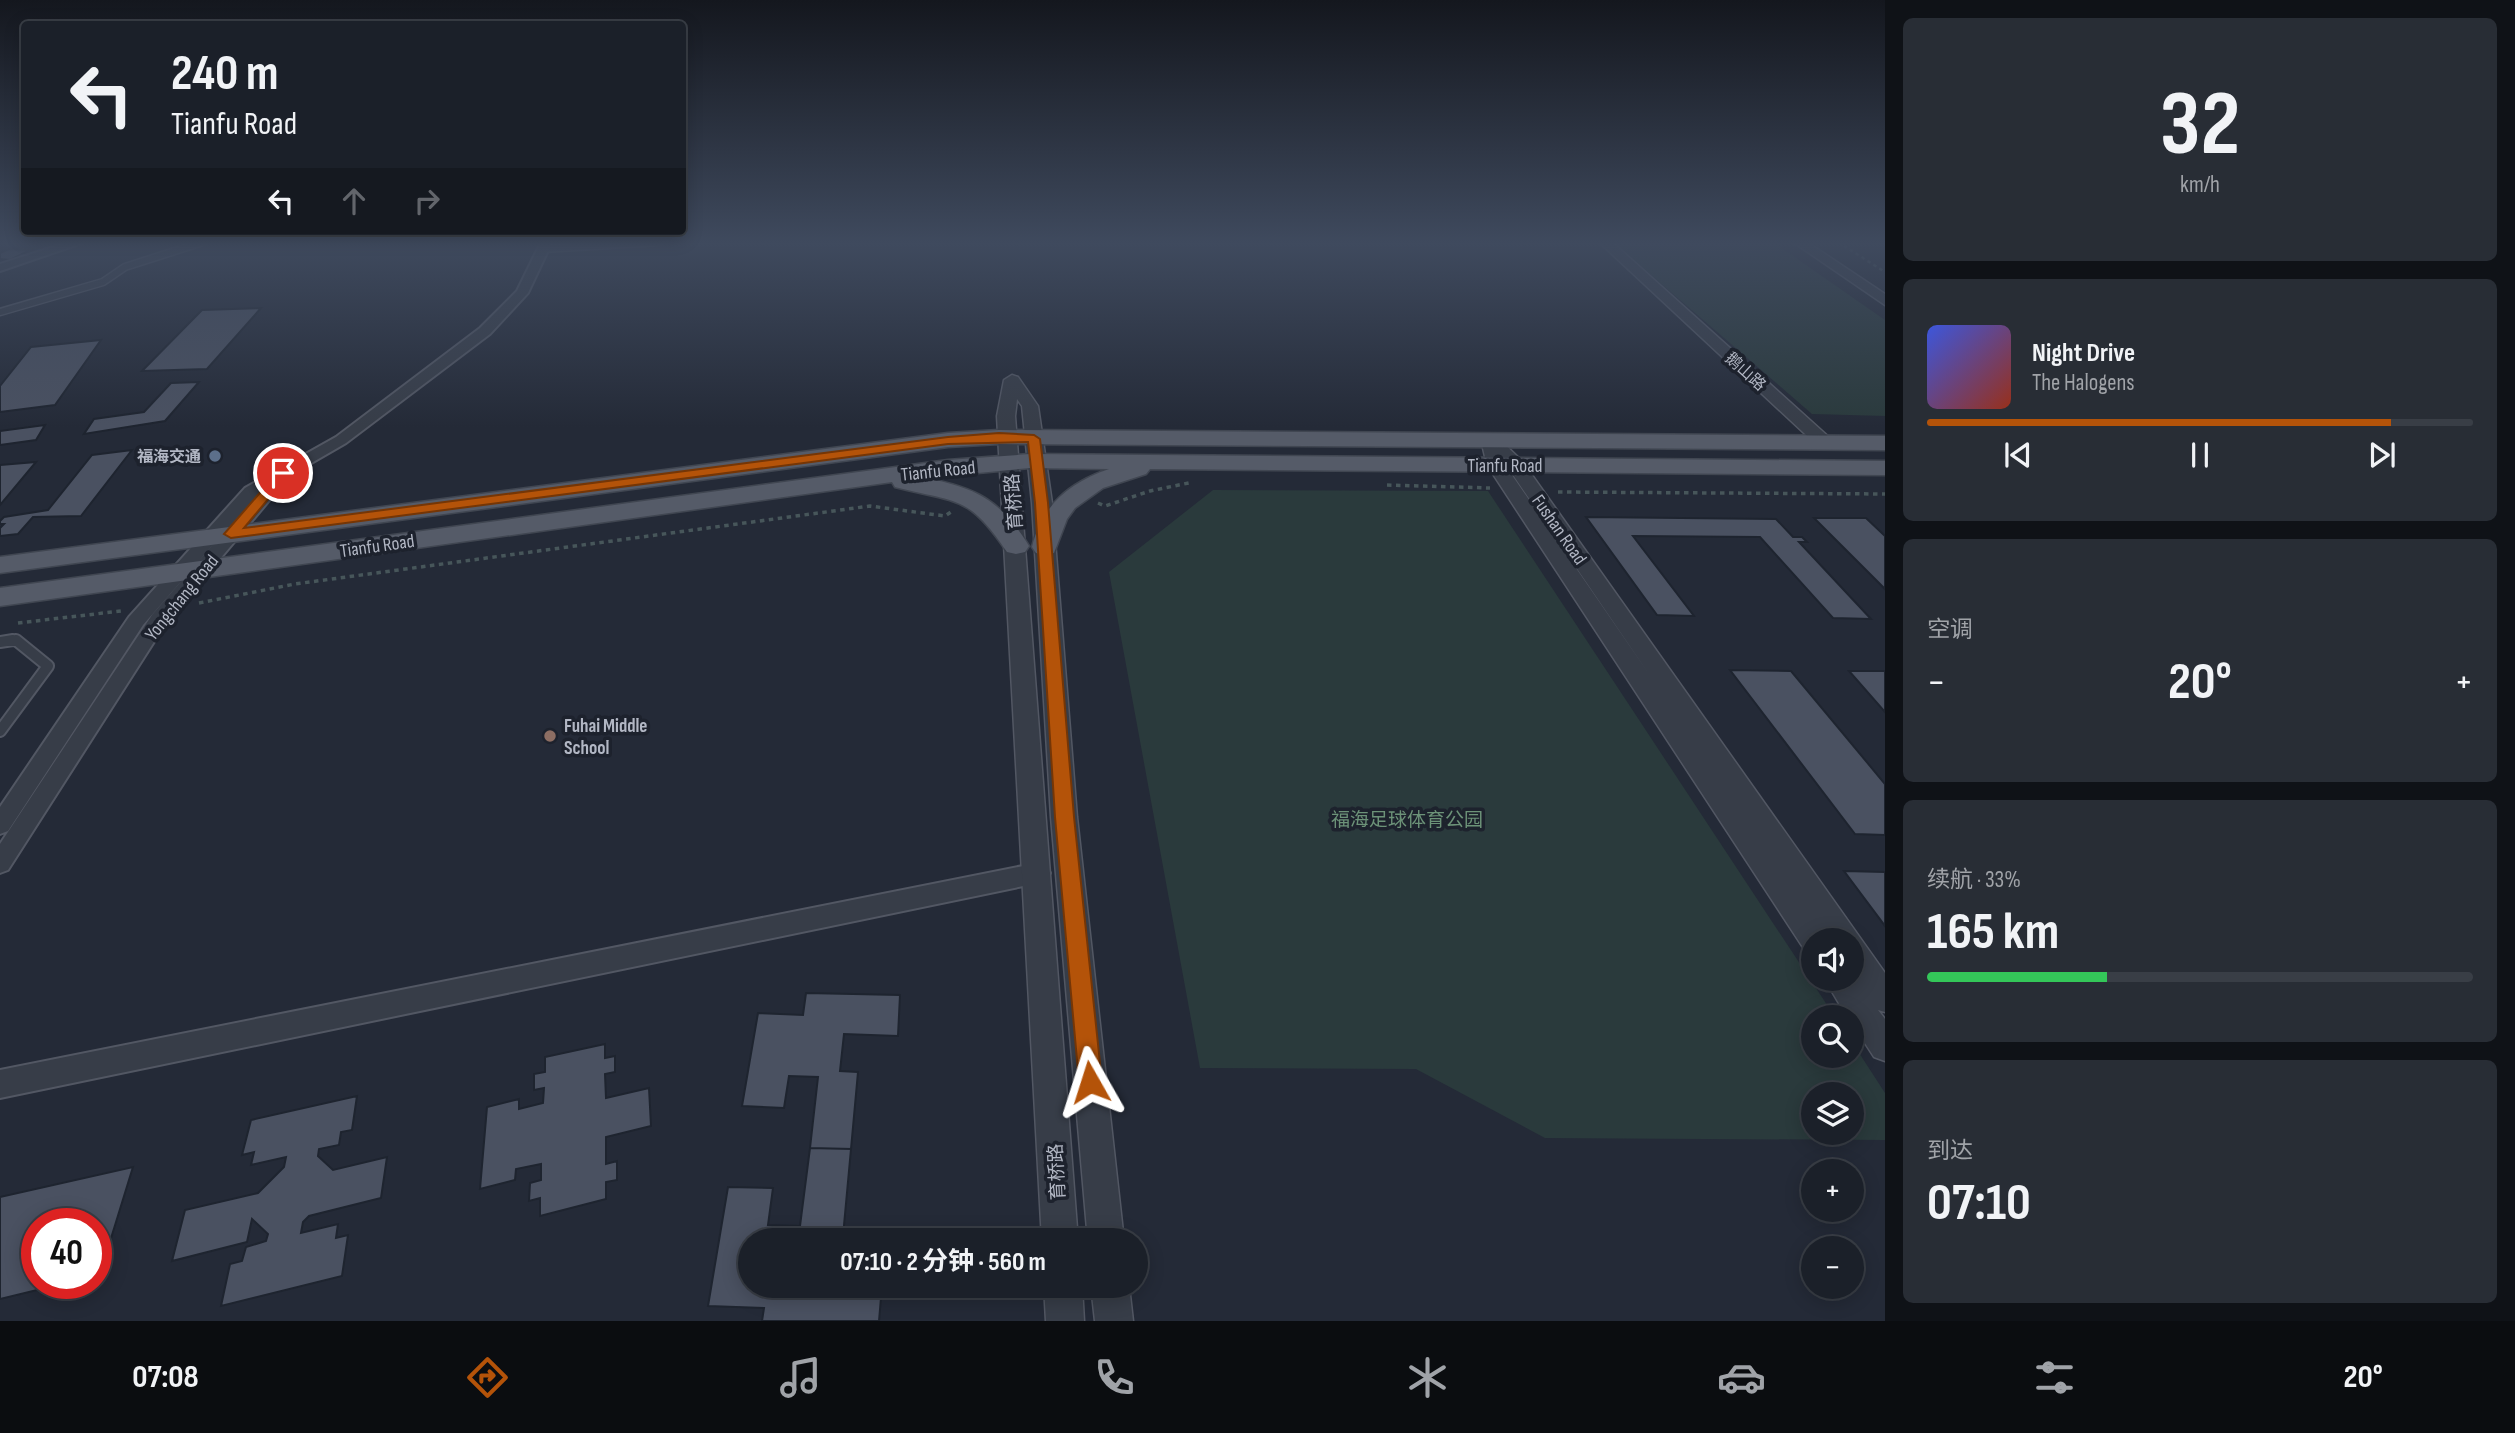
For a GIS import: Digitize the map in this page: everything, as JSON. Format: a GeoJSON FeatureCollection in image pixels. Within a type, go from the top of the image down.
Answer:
{"type":"FeatureCollection","features":[{"type":"Feature","properties":{"kind":"main road","name":"Tianfu Road"},"geometry":{"type":"LineString","coordinates":[[0,565],[948,440],[1009,450],[1490,440],[1885,443]]}},
{"type":"Feature","properties":{"kind":"main road","name":"Tianfu Road"},"geometry":{"type":"LineString","coordinates":[[0,597],[852,480],[1009,450]]}},
{"type":"Feature","properties":{"kind":"main road","name":"Tianfu Road"},"geometry":{"type":"LineString","coordinates":[[1035,450],[1194,462],[1885,467]]}},
{"type":"Feature","properties":{"kind":"main road"},"geometry":{"type":"LineString","coordinates":[[1045,547],[1051,526],[1060,510],[1078,494],[1102,480],[1131,470],[1194,462]]}},
{"type":"Feature","properties":{"kind":"main road"},"geometry":{"type":"LineString","coordinates":[[852,480],[918,484],[970,498],[1005,525],[1016,546]]}},
{"type":"Feature","properties":{"kind":"street","name":"Yongchang Road"},"geometry":{"type":"LineString","coordinates":[[0,825],[146,609],[190,571],[283,473],[360,427],[485,331],[512,304]]}},
{"type":"Feature","properties":{"kind":"street","name":"鹅山路"},"geometry":{"type":"LineString","coordinates":[[1672,304],[1825,443]]}},
{"type":"Feature","properties":{"kind":"street","name":"育桥路"},"geometry":{"type":"LineString","coordinates":[[1059,1228],[1006,407],[1012,380],[1030,406],[1035,450],[1045,547],[1064,817],[1105,1228]]}},
{"type":"Feature","properties":{"kind":"street","name":"Fushan Road"},"geometry":{"type":"LineString","coordinates":[[1490,440],[1806,928]]}},
{"type":"Feature","properties":{"kind":"street","name":"Fushan Road"},"geometry":{"type":"LineString","coordinates":[[1506,465],[1836,928]]}},
{"type":"Feature","properties":{"kind":"street","name":"Yongchang Road"},"geometry":{"type":"LineString","coordinates":[[0,863],[190,571]]}},
{"type":"Feature","properties":{"kind":"street"},"geometry":{"type":"LineString","coordinates":[[0,1084],[1038,873]]}},
{"type":"Feature","properties":{"kind":"street"},"geometry":{"type":"LineString","coordinates":[[1864,967],[1885,998]]}},
{"type":"Feature","properties":{"kind":"street"},"geometry":{"type":"LineString","coordinates":[[1848,991],[1885,1046]]}},
{"type":"Feature","properties":{"kind":"street"},"geometry":{"type":"LineString","coordinates":[[1064,1298],[1065,1321]]}},
{"type":"Feature","properties":{"kind":"street"},"geometry":{"type":"LineString","coordinates":[[1111,1298],[1114,1321]]}},
{"type":"Feature","properties":{"kind":"lane"},"geometry":{"type":"LineString","coordinates":[[0,312],[29,304]]}},
{"type":"Feature","properties":{"kind":"lane"},"geometry":{"type":"LineString","coordinates":[[0,642],[16,640],[48,666],[0,731]]}},
{"type":"Feature","properties":{"kind":"path"},"geometry":{"type":"LineString","coordinates":[[167,609],[295,583],[870,506],[945,516],[958,507]]}},
{"type":"Feature","properties":{"kind":"path"},"geometry":{"type":"LineString","coordinates":[[13,624],[146,609]]}},
{"type":"Feature","properties":{"kind":"green space"},"geometry":{"type":"Polygon","coordinates":[[[1684,304],[1862,304],[1885,320],[1885,416],[1812,414],[1684,304]]]}},
{"type":"Feature","properties":{"kind":"green space","name":"福海足球体育公园"},"geometry":{"type":"Polygon","coordinates":[[[1213,490],[1488,491],[1801,965],[1801,991],[1818,991],[1827,1005],[1801,1005],[1801,1068],[1864,1068],[1864,1061],[1885,1093],[1885,1140],[1864,1140],[1864,1082],[1801,1082],[1801,1140],[1545,1138],[1416,1069],[1200,1068],[1109,572],[1213,490]]]}},
{"type":"Feature","properties":{"kind":"building"},"geometry":{"type":"Polygon","coordinates":[[[261,308],[207,369],[142,371],[202,310],[261,308]]]}},
{"type":"Feature","properties":{"kind":"building"},"geometry":{"type":"Polygon","coordinates":[[[101,340],[55,405],[0,412],[0,386],[31,347],[101,340]]]}},
{"type":"Feature","properties":{"kind":"building"},"geometry":{"type":"Polygon","coordinates":[[[199,382],[165,421],[84,434],[94,419],[144,412],[171,383],[199,382]]]}},
{"type":"Feature","properties":{"kind":"building"},"geometry":{"type":"Polygon","coordinates":[[[45,425],[36,440],[0,445],[0,431],[45,425]]]}},
{"type":"Feature","properties":{"kind":"building"},"geometry":{"type":"Polygon","coordinates":[[[132,450],[81,516],[33,517],[18,534],[0,536],[0,528],[4,524],[0,524],[0,521],[4,517],[48,510],[92,455],[132,450]]]}},
{"type":"Feature","properties":{"kind":"building"},"geometry":{"type":"Polygon","coordinates":[[[36,462],[0,505],[0,465],[36,462]]]}},
{"type":"Feature","properties":{"kind":"building"},"geometry":{"type":"Polygon","coordinates":[[[1586,517],[1776,519],[1793,537],[1802,537],[1807,542],[1799,542],[1871,619],[1833,618],[1760,537],[1633,536],[1694,616],[1657,615],[1586,517]]]}},
{"type":"Feature","properties":{"kind":"building"},"geometry":{"type":"Polygon","coordinates":[[[1814,518],[1866,518],[1885,536],[1885,589],[1814,518]]]}},
{"type":"Feature","properties":{"kind":"building"},"geometry":{"type":"Polygon","coordinates":[[[1730,670],[1791,671],[1885,784],[1885,835],[1855,834],[1730,670]]]}},
{"type":"Feature","properties":{"kind":"building"},"geometry":{"type":"Polygon","coordinates":[[[1849,671],[1885,671],[1885,712],[1849,671]]]}},
{"type":"Feature","properties":{"kind":"building"},"geometry":{"type":"Polygon","coordinates":[[[1844,871],[1885,872],[1885,926],[1844,871]]]}},
{"type":"Feature","properties":{"kind":"building"},"geometry":{"type":"Polygon","coordinates":[[[806,993],[900,995],[898,1036],[844,1034],[840,1071],[858,1072],[851,1149],[810,1148],[818,1077],[789,1076],[784,1108],[742,1106],[758,1013],[803,1015],[806,993]]]}},
{"type":"Feature","properties":{"kind":"building"},"geometry":{"type":"Polygon","coordinates":[[[605,1044],[605,1058],[615,1056],[615,1072],[605,1074],[606,1098],[649,1088],[651,1126],[606,1137],[606,1164],[617,1161],[617,1180],[606,1182],[606,1199],[540,1216],[540,1198],[529,1201],[530,1183],[541,1180],[541,1164],[516,1169],[515,1180],[480,1189],[487,1107],[519,1099],[519,1109],[543,1103],[544,1088],[534,1090],[534,1074],[545,1072],[545,1057],[605,1044]]]}},
{"type":"Feature","properties":{"kind":"building"},"geometry":{"type":"Polygon","coordinates":[[[357,1096],[352,1130],[341,1132],[339,1145],[319,1149],[318,1156],[333,1170],[387,1157],[381,1198],[309,1216],[303,1222],[301,1233],[338,1224],[336,1238],[348,1235],[342,1276],[221,1306],[230,1264],[242,1261],[246,1247],[266,1241],[268,1234],[252,1219],[247,1242],[172,1261],[185,1210],[258,1193],[284,1167],[286,1157],[251,1165],[254,1152],[242,1155],[251,1120],[357,1096]]]}},
{"type":"Feature","properties":{"kind":"building"},"geometry":{"type":"Polygon","coordinates":[[[810,1148],[851,1149],[844,1228],[738,1228],[738,1298],[881,1298],[879,1321],[762,1321],[764,1308],[708,1306],[728,1187],[773,1188],[768,1225],[800,1226],[810,1148]]]}},
{"type":"Feature","properties":{"kind":"building"},"geometry":{"type":"Polygon","coordinates":[[[133,1167],[112,1235],[112,1208],[21,1208],[21,1294],[0,1299],[0,1197],[133,1167]]]}},
{"type":"Feature","properties":{"kind":"place","name":"福海交通"},"geometry":{"type":"Point","coordinates":[215,456]}},
{"type":"Feature","properties":{"kind":"place","name":"Fuhai Middle School"},"geometry":{"type":"Point","coordinates":[550,736]}},
{"type":"Feature","properties":{"kind":"route"},"geometry":{"type":"LineString","coordinates":[[283,473],[231,534],[948,440],[999,437],[1034,439],[1042,503],[1064,817],[1090,1082]]}}]}
